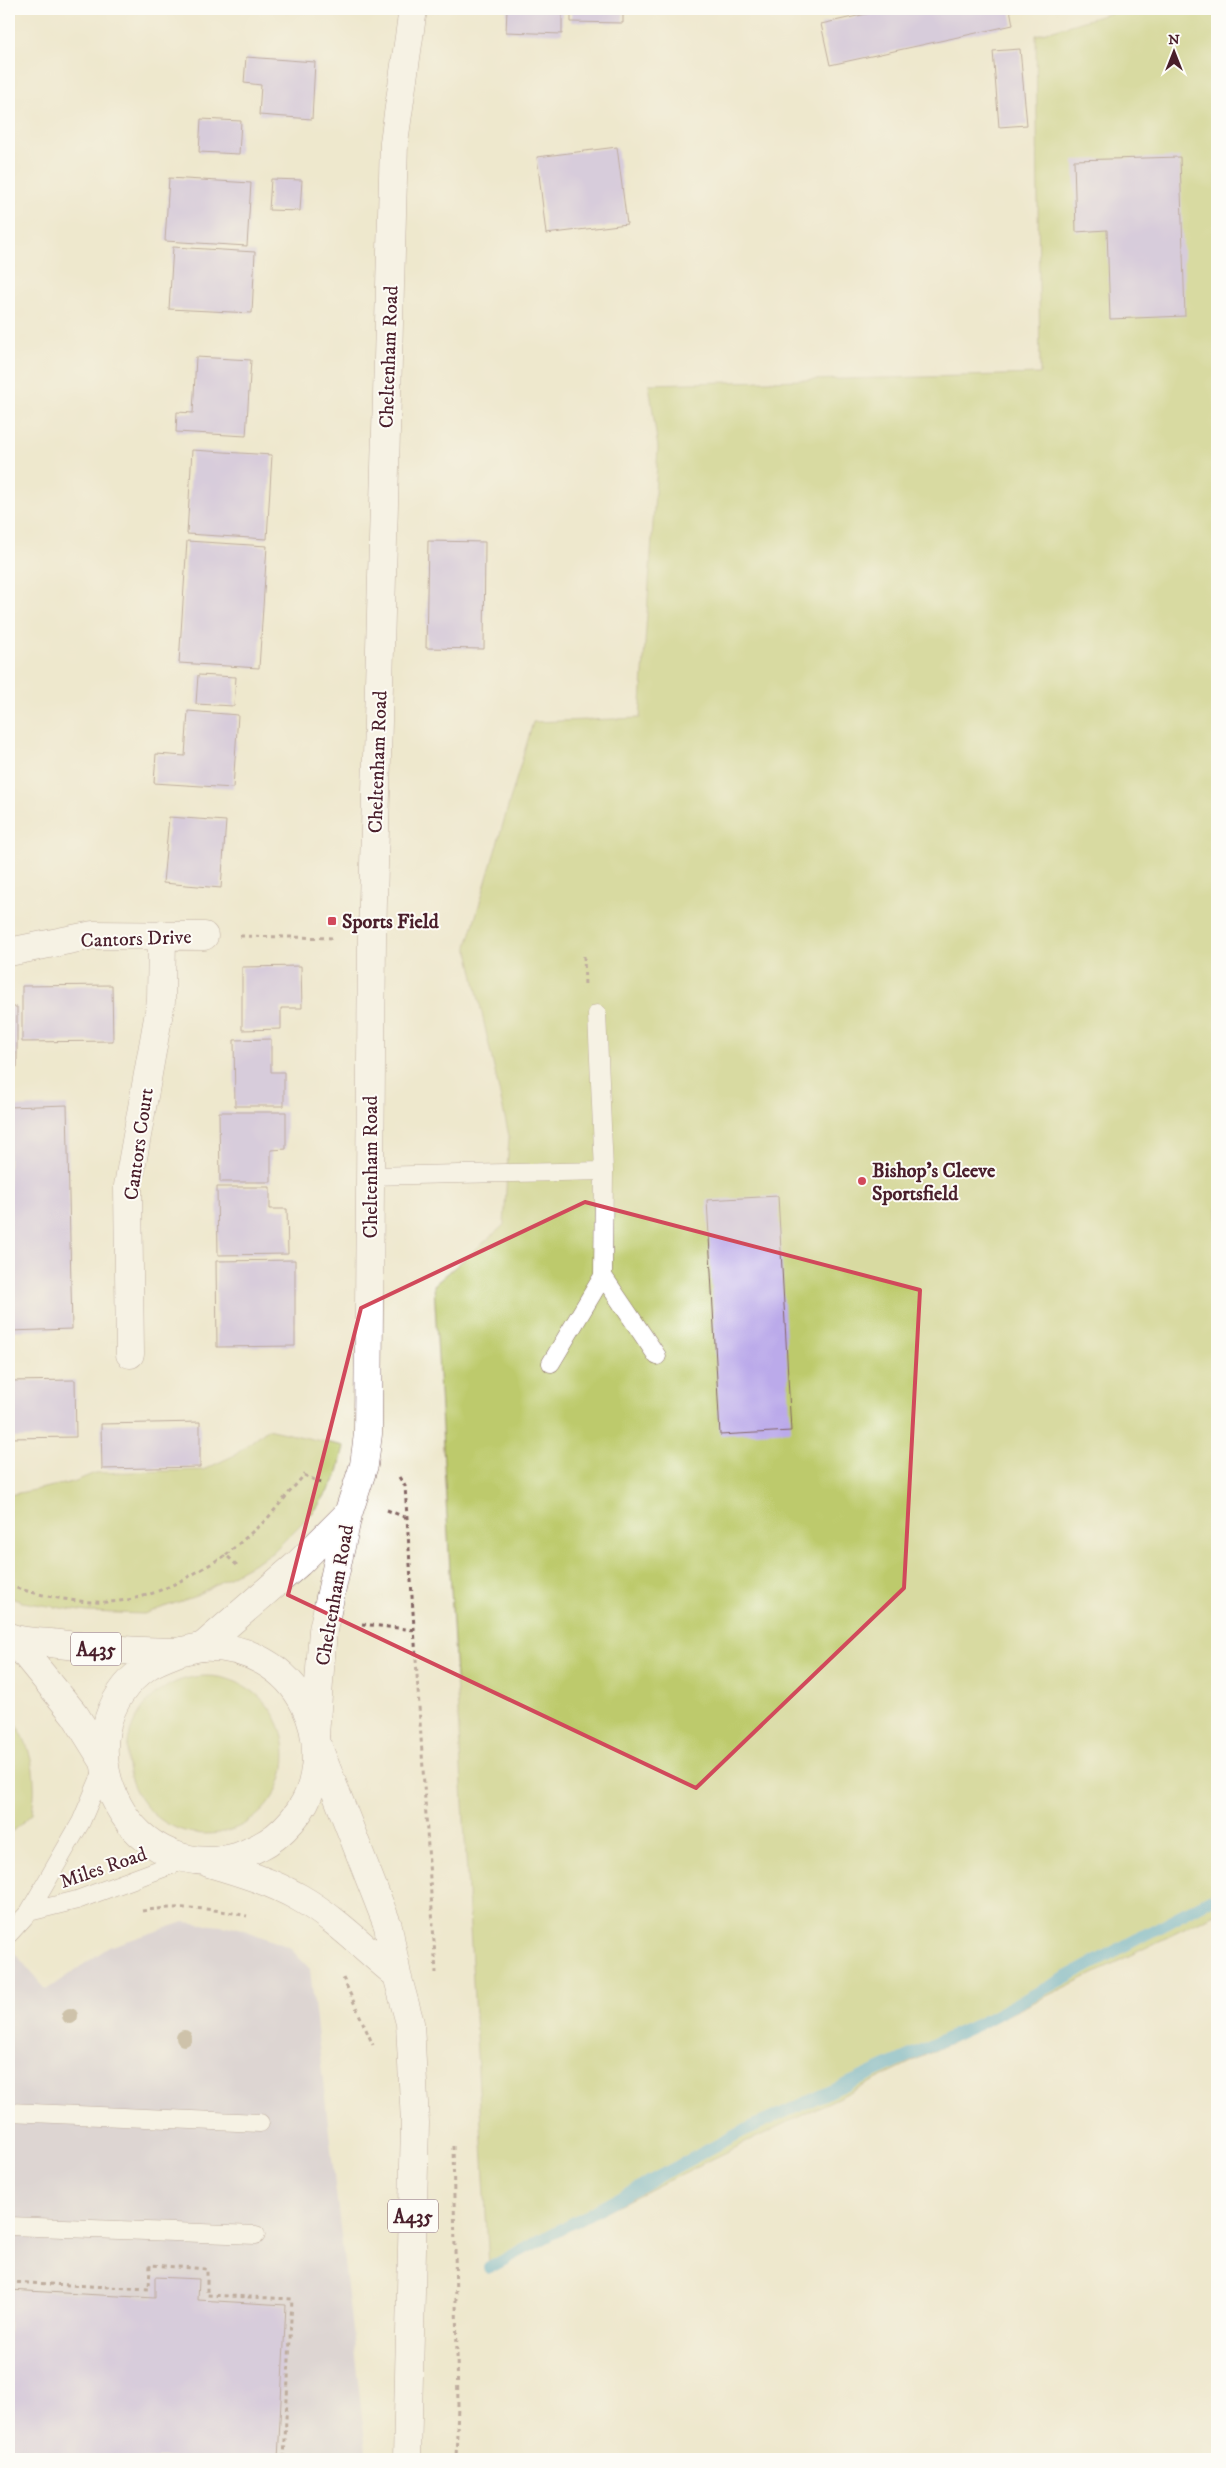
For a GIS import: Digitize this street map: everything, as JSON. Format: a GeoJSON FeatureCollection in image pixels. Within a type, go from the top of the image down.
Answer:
{"type":"FeatureCollection","features":[{"type":"Feature","properties":{"kind":"street","name":"Cheltenham Road"},"geometry":{"type":"LineString","coordinates":[[193,1859],[236,1857],[269,1842],[296,1816],[311,1788],[316,1766],[323,1630],[348,1514],[364,1465],[368,1434],[372,938],[394,142],[413,9]]}},
{"type":"Feature","properties":{"kind":"street","name":"Cantors Drive"},"geometry":{"type":"LineString","coordinates":[[9,952],[93,935],[204,936]]}},
{"type":"Feature","properties":{"kind":"street","name":"Cantors Court"},"geometry":{"type":"LineString","coordinates":[[130,1354],[128,1186],[161,1001],[162,935]]}},
{"type":"Feature","properties":{"kind":"street","name":"Cheltenham Road"},"geometry":{"type":"LineString","coordinates":[[190,1650],[298,1563],[348,1514]]}},
{"type":"Feature","properties":{"kind":"street","name":"A435"},"geometry":{"type":"LineString","coordinates":[[11,1638],[96,1649],[190,1650]]}},
{"type":"Feature","properties":{"kind":"street","name":"A435"},"geometry":{"type":"LineString","coordinates":[[11,1638],[75,1715],[104,1764]]}},
{"type":"Feature","properties":{"kind":"street"},"geometry":{"type":"LineString","coordinates":[[316,1739],[310,1716],[302,1698],[288,1680],[271,1666],[237,1650],[190,1650],[149,1666],[125,1688],[114,1706],[107,1725],[104,1764],[112,1795],[126,1819],[153,1844],[193,1859],[233,1870],[299,1898],[338,1924],[397,1975]]}},
{"type":"Feature","properties":{"kind":"street","name":"A435"},"geometry":{"type":"LineString","coordinates":[[316,1739],[388,1926],[397,1975],[410,2023],[415,2122],[407,2459]]}},
{"type":"Feature","properties":{"kind":"lane"},"geometry":{"type":"LineString","coordinates":[[551,1363],[603,1276],[604,1171],[597,1014]]}},
{"type":"Feature","properties":{"kind":"lane"},"geometry":{"type":"LineString","coordinates":[[369,1176],[604,1171]]}},
{"type":"Feature","properties":{"kind":"lane"},"geometry":{"type":"LineString","coordinates":[[603,1276],[657,1356]]}},
{"type":"Feature","properties":{"kind":"lane","name":"Miles Road"},"geometry":{"type":"LineString","coordinates":[[9,1934],[29,1912],[81,1822],[104,1764]]}},
{"type":"Feature","properties":{"kind":"lane","name":"Miles Road"},"geometry":{"type":"LineString","coordinates":[[29,1912],[76,1900],[193,1859]]}},
{"type":"Feature","properties":{"kind":"lane"},"geometry":{"type":"LineString","coordinates":[[9,2112],[260,2123]]}},
{"type":"Feature","properties":{"kind":"lane"},"geometry":{"type":"LineString","coordinates":[[9,2226],[256,2235]]}},
{"type":"Feature","properties":{"kind":"path"},"geometry":{"type":"LineString","coordinates":[[204,936],[372,938]]}},
{"type":"Feature","properties":{"kind":"path"},"geometry":{"type":"LineString","coordinates":[[405,1486],[437,1981]]}},
{"type":"Feature","properties":{"kind":"path"},"geometry":{"type":"LineString","coordinates":[[135,1913],[189,1908],[216,1909],[250,1917]]}},
{"type":"Feature","properties":{"kind":"path"},"geometry":{"type":"LineString","coordinates":[[342,1976],[375,2049]]}},
{"type":"Feature","properties":{"kind":"path"},"geometry":{"type":"LineString","coordinates":[[453,2138],[458,2405],[456,2459]]}},
{"type":"Feature","properties":{"kind":"path"},"geometry":{"type":"LineString","coordinates":[[9,2282],[149,2289],[150,2265],[207,2269],[207,2295],[292,2299],[284,2459]]}},
{"type":"Feature","properties":{"kind":"highlighted area"},"geometry":{"type":"Polygon","coordinates":[[[585,1202],[920,1290],[904,1588],[696,1788],[288,1595],[361,1308],[585,1202]]]}},
{"type":"Feature","properties":{"kind":"shaded area"},"geometry":{"type":"Polygon","coordinates":[[[184,1922],[239,1928],[289,1947],[310,1969],[367,2459],[9,2459],[9,1946],[46,1990],[109,1947],[184,1922]]]}},
{"type":"Feature","properties":{"kind":"green space","name":"Bishop's Cleeve Sportsfield"},"geometry":{"type":"Polygon","coordinates":[[[1124,9],[1217,9],[1217,1913],[489,2268],[434,1285],[504,1225],[509,1136],[467,946],[533,722],[640,718],[658,448],[649,384],[1040,374],[1036,35],[1124,9]]]}},
{"type":"Feature","properties":{"kind":"green space"},"geometry":{"type":"Polygon","coordinates":[[[267,1429],[344,1446],[337,1477],[316,1509],[272,1553],[193,1597],[144,1614],[87,1612],[22,1602],[9,1597],[9,1495],[73,1482],[95,1473],[203,1470],[235,1455],[267,1429]]]}},
{"type":"Feature","properties":{"kind":"green space"},"geometry":{"type":"Polygon","coordinates":[[[206,1676],[236,1682],[250,1689],[262,1699],[272,1711],[279,1725],[285,1755],[279,1785],[272,1799],[262,1811],[250,1821],[236,1828],[206,1834],[176,1828],[162,1821],[150,1811],[140,1799],[133,1785],[127,1755],[133,1725],[140,1711],[150,1699],[162,1689],[176,1682],[206,1676]]]}},
{"type":"Feature","properties":{"kind":"green space"},"geometry":{"type":"Polygon","coordinates":[[[9,1719],[20,1730],[28,1747],[34,1775],[34,1791],[32,1814],[9,1834],[9,1719]]]}},
{"type":"Feature","properties":{"kind":"building"},"geometry":{"type":"Polygon","coordinates":[[[507,9],[562,9],[562,34],[506,32],[507,9]]]}},
{"type":"Feature","properties":{"kind":"building"},"geometry":{"type":"Polygon","coordinates":[[[571,9],[623,9],[623,23],[571,22],[571,9]]]}},
{"type":"Feature","properties":{"kind":"building"},"geometry":{"type":"Polygon","coordinates":[[[889,9],[1010,9],[1013,25],[830,65],[821,24],[889,9]]]}},
{"type":"Feature","properties":{"kind":"building"},"geometry":{"type":"Polygon","coordinates":[[[1020,49],[1027,125],[999,127],[993,51],[1020,49]]]}},
{"type":"Feature","properties":{"kind":"building"},"geometry":{"type":"Polygon","coordinates":[[[246,57],[315,62],[312,119],[259,115],[261,85],[244,83],[246,57]]]}},
{"type":"Feature","properties":{"kind":"building"},"geometry":{"type":"Polygon","coordinates":[[[201,119],[241,121],[239,154],[199,152],[201,119]]]}},
{"type":"Feature","properties":{"kind":"building"},"geometry":{"type":"Polygon","coordinates":[[[617,147],[627,224],[546,234],[537,157],[617,147]]]}},
{"type":"Feature","properties":{"kind":"building"},"geometry":{"type":"Polygon","coordinates":[[[1180,157],[1185,316],[1110,319],[1107,230],[1076,232],[1074,160],[1180,157]]]}},
{"type":"Feature","properties":{"kind":"building"},"geometry":{"type":"Polygon","coordinates":[[[169,178],[251,183],[247,246],[165,241],[169,178]]]}},
{"type":"Feature","properties":{"kind":"building"},"geometry":{"type":"Polygon","coordinates":[[[271,179],[302,180],[300,211],[269,210],[271,179]]]}},
{"type":"Feature","properties":{"kind":"building"},"geometry":{"type":"Polygon","coordinates":[[[173,247],[255,252],[252,313],[169,309],[173,247]]]}},
{"type":"Feature","properties":{"kind":"building"},"geometry":{"type":"Polygon","coordinates":[[[196,357],[251,360],[246,436],[176,432],[177,412],[193,413],[196,357]]]}},
{"type":"Feature","properties":{"kind":"building"},"geometry":{"type":"Polygon","coordinates":[[[192,450],[272,455],[267,539],[187,534],[192,450]]]}},
{"type":"Feature","properties":{"kind":"building"},"geometry":{"type":"Polygon","coordinates":[[[187,541],[267,546],[259,668],[179,663],[187,541]]]}},
{"type":"Feature","properties":{"kind":"building"},"geometry":{"type":"Polygon","coordinates":[[[428,541],[485,542],[484,649],[426,648],[428,541]]]}},
{"type":"Feature","properties":{"kind":"building"},"geometry":{"type":"Polygon","coordinates":[[[198,675],[236,677],[234,706],[196,704],[198,675]]]}},
{"type":"Feature","properties":{"kind":"building"},"geometry":{"type":"Polygon","coordinates":[[[188,711],[238,715],[233,788],[154,783],[156,754],[185,756],[188,711]]]}},
{"type":"Feature","properties":{"kind":"building"},"geometry":{"type":"Polygon","coordinates":[[[169,817],[226,821],[221,888],[163,883],[169,817]]]}},
{"type":"Feature","properties":{"kind":"building"},"geometry":{"type":"Polygon","coordinates":[[[301,966],[302,1008],[281,1008],[281,1029],[242,1030],[242,967],[301,966]]]}},
{"type":"Feature","properties":{"kind":"building"},"geometry":{"type":"Polygon","coordinates":[[[112,985],[113,1041],[22,1042],[22,986],[112,985]]]}},
{"type":"Feature","properties":{"kind":"building"},"geometry":{"type":"Polygon","coordinates":[[[9,1007],[17,1007],[17,1067],[9,1068],[9,1007]]]}},
{"type":"Feature","properties":{"kind":"building"},"geometry":{"type":"Polygon","coordinates":[[[271,1039],[271,1072],[284,1072],[284,1106],[235,1106],[234,1040],[271,1039]]]}},
{"type":"Feature","properties":{"kind":"building"},"geometry":{"type":"Polygon","coordinates":[[[67,1105],[72,1329],[9,1331],[9,1107],[67,1105]]]}},
{"type":"Feature","properties":{"kind":"building"},"geometry":{"type":"Polygon","coordinates":[[[219,1112],[286,1112],[286,1149],[271,1150],[271,1182],[220,1182],[219,1112]]]}},
{"type":"Feature","properties":{"kind":"building"},"geometry":{"type":"Polygon","coordinates":[[[217,1187],[270,1187],[270,1209],[287,1209],[288,1254],[218,1255],[217,1187]]]}},
{"type":"Feature","properties":{"kind":"building"},"geometry":{"type":"Polygon","coordinates":[[[778,1196],[791,1431],[720,1435],[707,1200],[778,1196]]]}},
{"type":"Feature","properties":{"kind":"building"},"geometry":{"type":"Polygon","coordinates":[[[295,1260],[295,1346],[217,1347],[216,1261],[295,1260]]]}},
{"type":"Feature","properties":{"kind":"building"},"geometry":{"type":"Polygon","coordinates":[[[75,1380],[76,1437],[9,1438],[9,1381],[75,1380]]]}},
{"type":"Feature","properties":{"kind":"building"},"geometry":{"type":"Polygon","coordinates":[[[200,1422],[200,1467],[102,1469],[101,1424],[200,1422]]]}},
{"type":"Feature","properties":{"kind":"building"},"geometry":{"type":"Polygon","coordinates":[[[155,2277],[199,2279],[198,2300],[286,2305],[278,2459],[9,2459],[9,2290],[155,2298],[155,2277]]]}},
{"type":"Feature","properties":{"kind":"waterway"},"geometry":{"type":"LineString","coordinates":[[489,2268],[743,2131],[981,2023],[1217,1896]]}},
{"type":"Feature","properties":{"kind":"place","name":"Sports Field"},"geometry":{"type":"Point","coordinates":[332,921]}},
{"type":"Feature","properties":{"kind":"place","name":"Bishop's Cleeve Sportsfield"},"geometry":{"type":"Point","coordinates":[862,1181]}}]}
